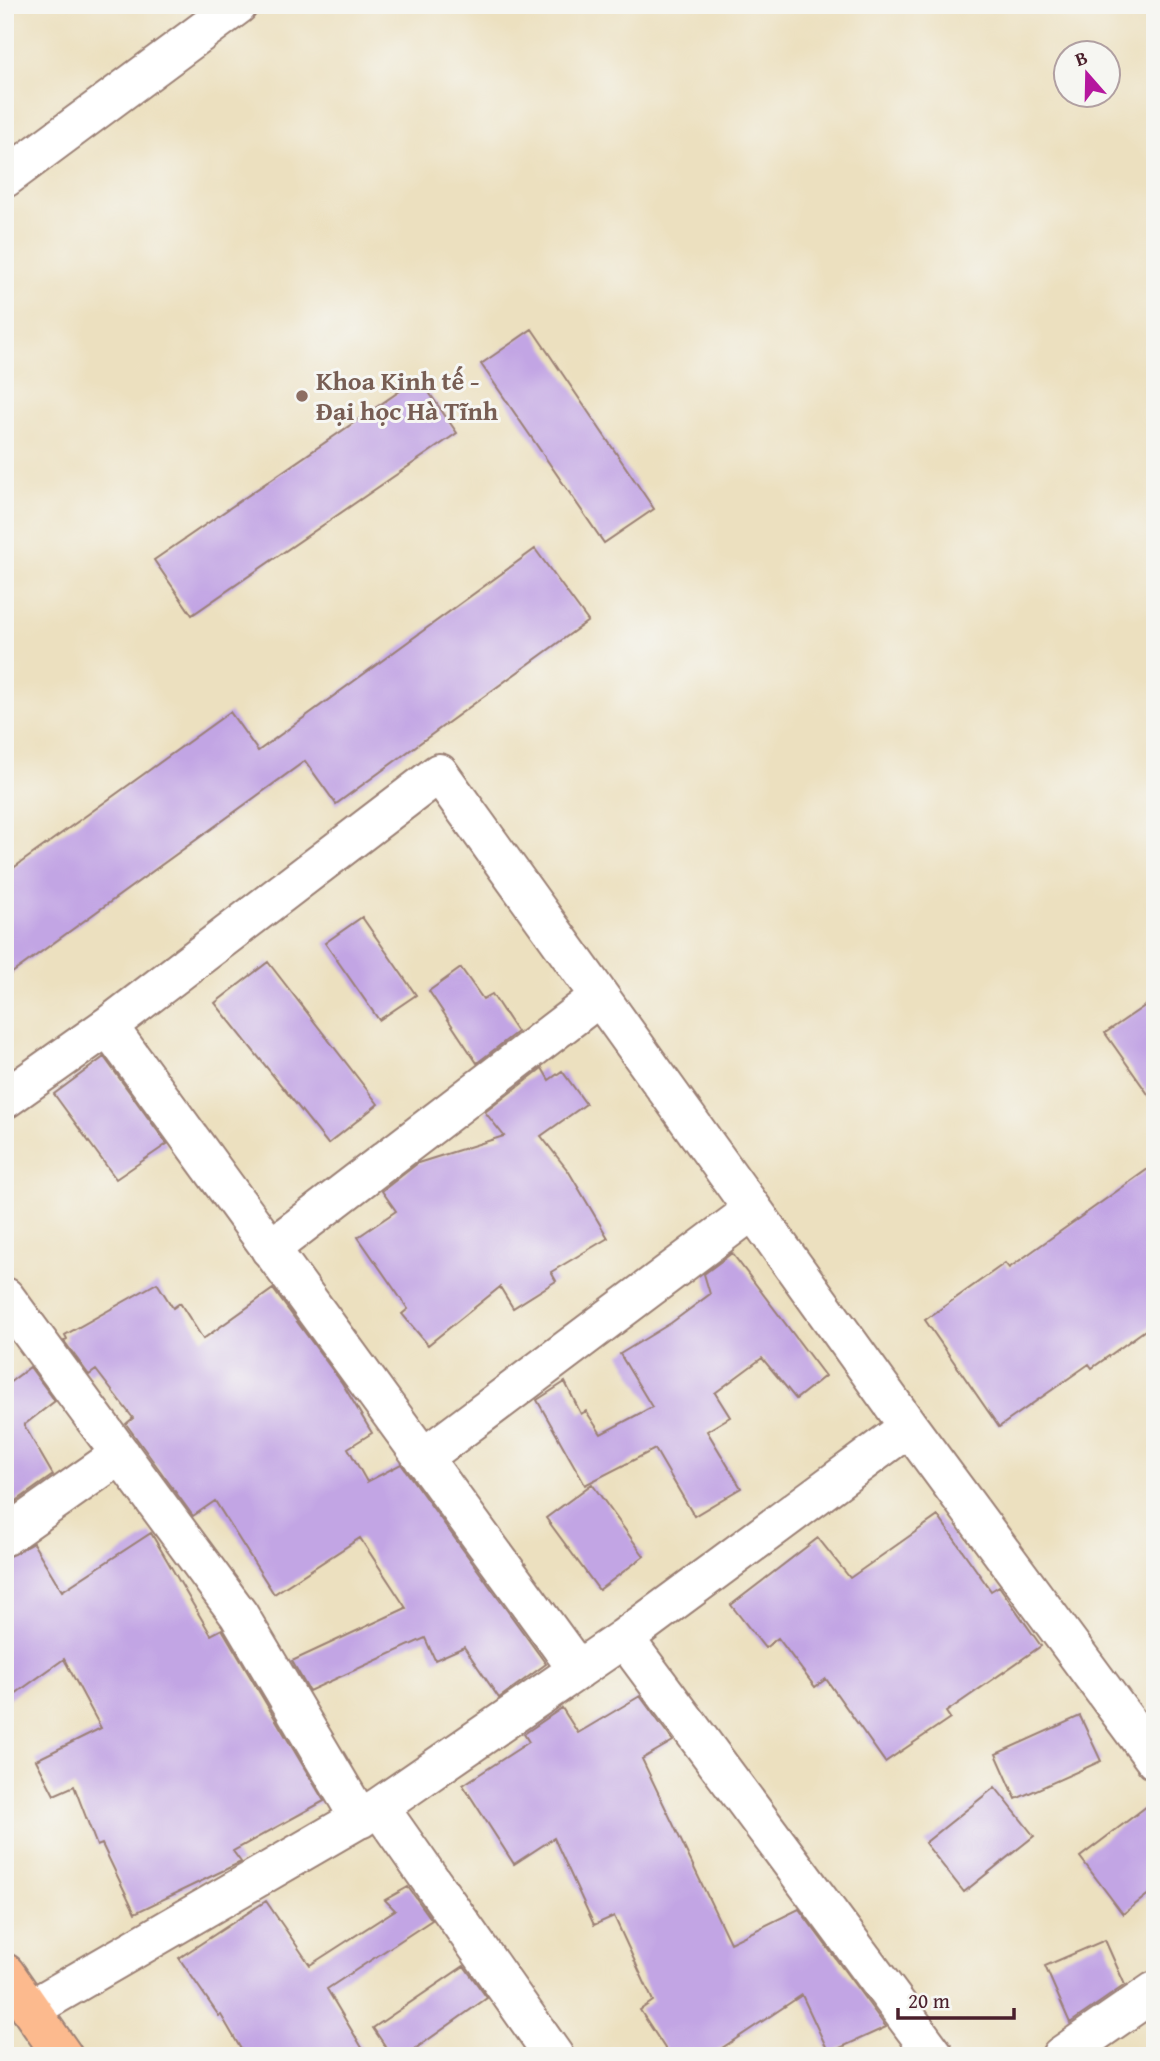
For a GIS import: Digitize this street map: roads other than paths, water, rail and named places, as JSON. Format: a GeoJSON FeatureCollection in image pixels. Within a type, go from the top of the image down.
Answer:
{"type":"FeatureCollection","features":[{"type":"Feature","properties":{"kind":"main road"},"geometry":{"type":"LineString","coordinates":[[5,1973],[64,2056]]}},
{"type":"Feature","properties":{"kind":"street"},"geometry":{"type":"LineString","coordinates":[[5,178],[238,5]]}},
{"type":"Feature","properties":{"kind":"street"},"geometry":{"type":"LineString","coordinates":[[5,1100],[108,1026],[439,773],[909,1427],[1155,1760]]}},
{"type":"Feature","properties":{"kind":"street"},"geometry":{"type":"LineString","coordinates":[[270,1249],[599,997]]}},
{"type":"Feature","properties":{"kind":"street"},"geometry":{"type":"LineString","coordinates":[[108,1026],[578,1670]]}},
{"type":"Feature","properties":{"kind":"street"},"geometry":{"type":"LineString","coordinates":[[424,1458],[753,1210]]}},
{"type":"Feature","properties":{"kind":"street"},"geometry":{"type":"LineString","coordinates":[[5,1297],[239,1615],[369,1813],[554,2056]]}},
{"type":"Feature","properties":{"kind":"street"},"geometry":{"type":"LineString","coordinates":[[31,2009],[369,1813],[624,1638],[909,1427]]}},
{"type":"Feature","properties":{"kind":"street"},"geometry":{"type":"LineString","coordinates":[[5,1536],[121,1454]]}},
{"type":"Feature","properties":{"kind":"street"},"geometry":{"type":"LineString","coordinates":[[624,1638],[935,2056]]}},
{"type":"Feature","properties":{"kind":"street"},"geometry":{"type":"LineString","coordinates":[[1061,2056],[1155,1991]]}},
{"type":"Feature","properties":{"kind":"place","name":"Khoa Kinh tế - Đại học Hà Tĩnh"},"geometry":{"type":"Point","coordinates":[302,396]}}]}
